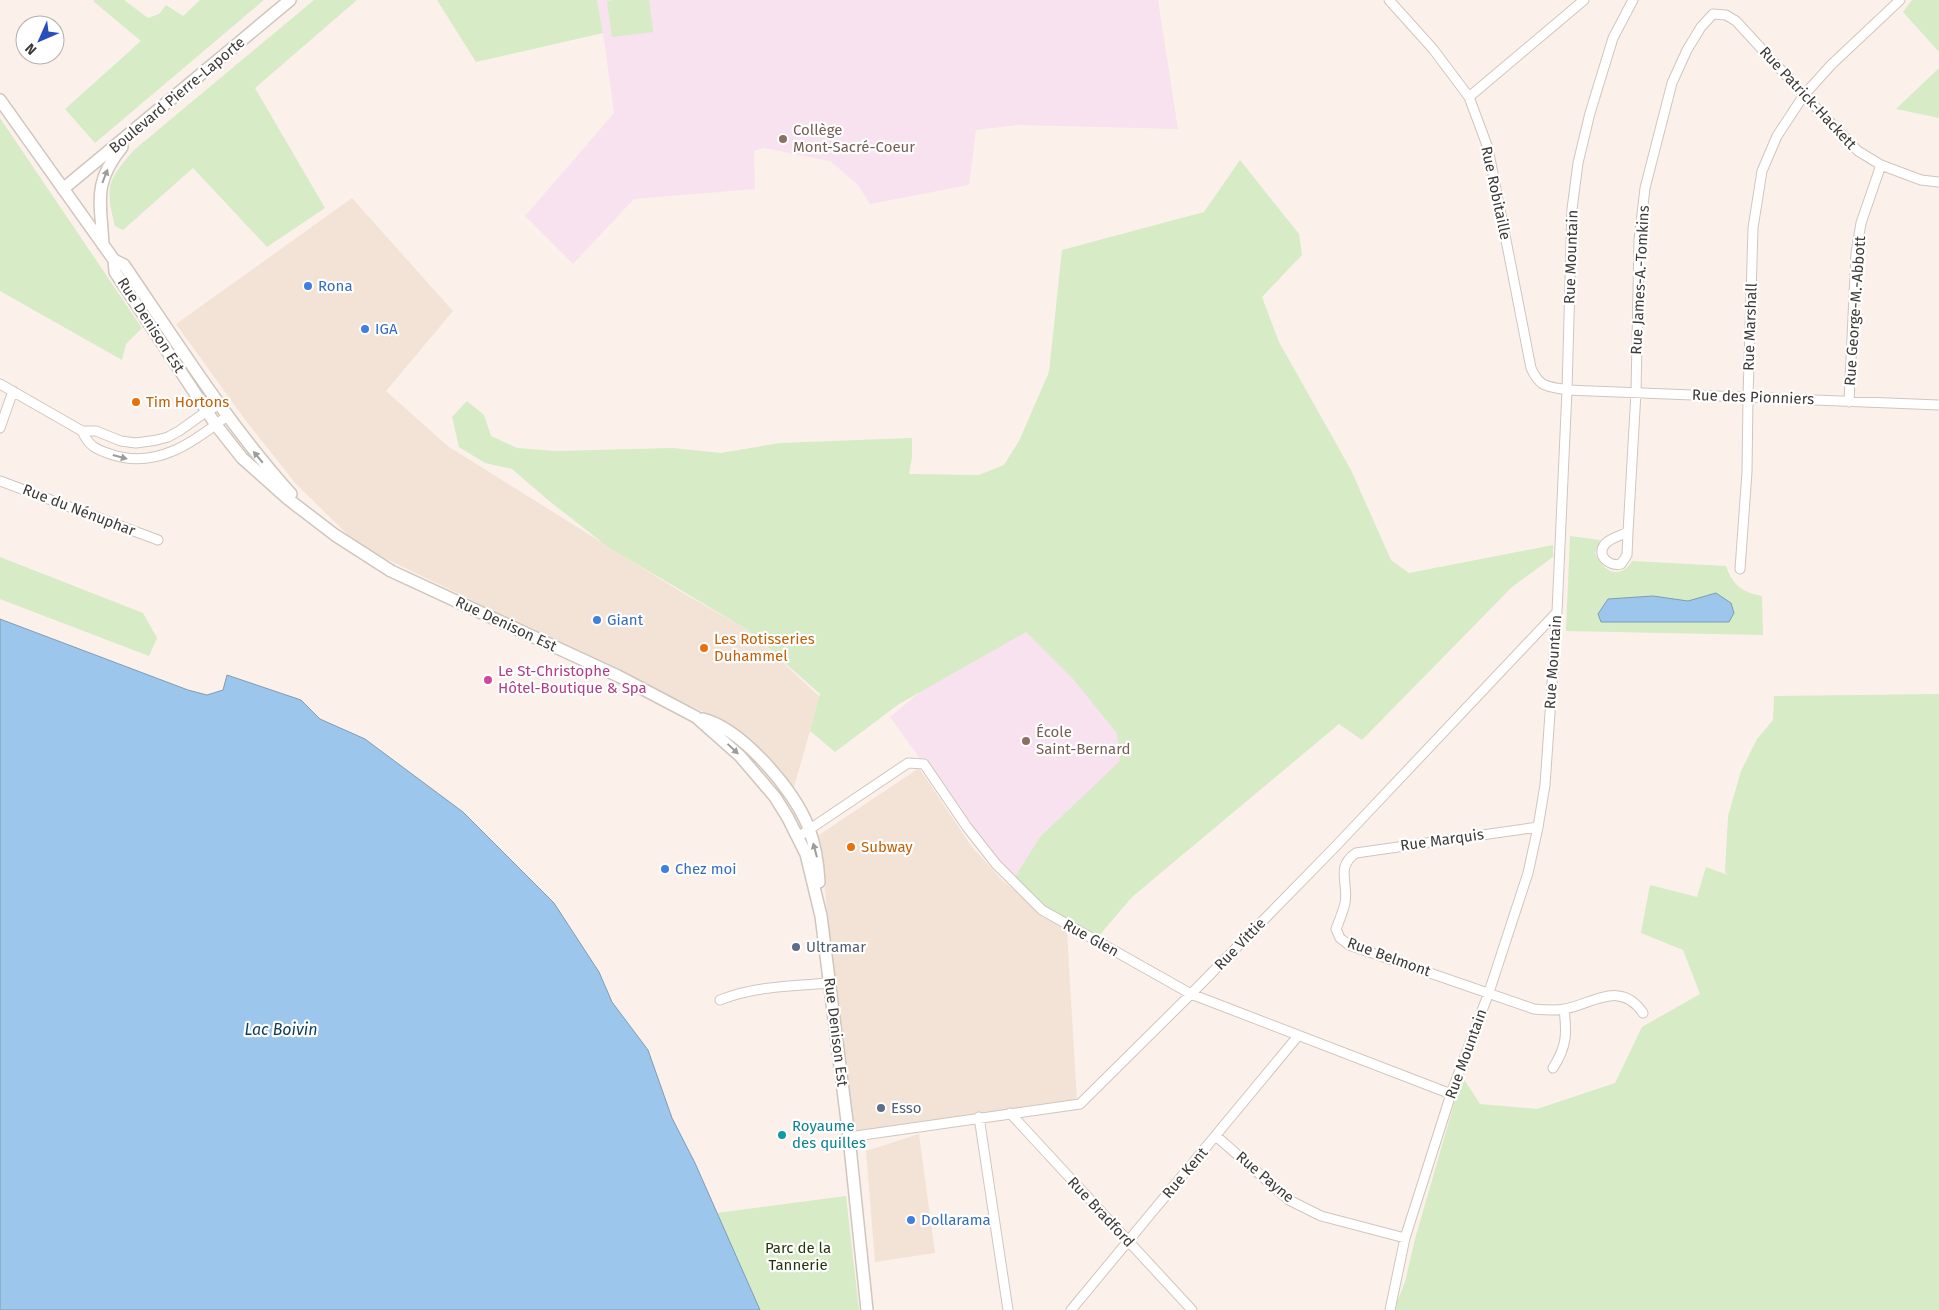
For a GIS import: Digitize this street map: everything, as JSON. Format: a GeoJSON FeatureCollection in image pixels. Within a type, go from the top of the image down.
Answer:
{"type":"FeatureCollection","features":[{"type":"Feature","properties":{"kind":"main road","name":"Boulevard Pierre-Laporte"},"geometry":{"type":"LineString","coordinates":[[63,189],[290,0]]}},
{"type":"Feature","properties":{"kind":"main road","name":"Rue Denison Est"},"geometry":{"type":"LineString","coordinates":[[0,100],[103,246],[114,260],[124,266],[227,416],[270,470],[315,518]]}},
{"type":"Feature","properties":{"kind":"main road"},"geometry":{"type":"LineString","coordinates":[[103,246],[99,202],[103,179],[113,158],[137,128]]}},
{"type":"Feature","properties":{"kind":"main road","name":"Rue Denison Est"},"geometry":{"type":"LineString","coordinates":[[114,260],[116,272],[206,411],[242,458],[262,477],[335,535],[390,571],[610,672],[696,717],[740,756],[775,797],[798,837],[811,871],[821,916],[849,1137],[867,1310]]}},
{"type":"Feature","properties":{"kind":"main road"},"geometry":{"type":"LineString","coordinates":[[696,717],[721,726],[745,744],[767,765],[790,793],[809,830],[818,863],[821,916]]}},
{"type":"Feature","properties":{"kind":"street","name":"Rue Robitaille"},"geometry":{"type":"LineString","coordinates":[[1389,0],[1433,49],[1468,97],[1488,148],[1530,368],[1536,380],[1545,386],[1567,390]]}},
{"type":"Feature","properties":{"kind":"street"},"geometry":{"type":"LineString","coordinates":[[1468,97],[1584,0]]}},
{"type":"Feature","properties":{"kind":"street","name":"Rue Mountain"},"geometry":{"type":"LineString","coordinates":[[1390,1310],[1405,1238],[1451,1094],[1489,992],[1528,873],[1538,827],[1545,785],[1557,612],[1567,390],[1572,210],[1578,163],[1590,113],[1613,38],[1633,0]]}},
{"type":"Feature","properties":{"kind":"street","name":"Rue Marshall"},"geometry":{"type":"LineString","coordinates":[[1740,569],[1747,472],[1753,228],[1762,171],[1777,136],[1804,96],[1831,65],[1900,0]]}},
{"type":"Feature","properties":{"kind":"street","name":"Rue Patrick-Hackett"},"geometry":{"type":"LineString","coordinates":[[1713,14],[1726,14],[1736,21],[1804,96],[1858,151],[1881,165],[1921,180],[1939,182]]}},
{"type":"Feature","properties":{"kind":"street","name":"Rue James-A.-Tomkins"},"geometry":{"type":"LineString","coordinates":[[1628,532],[1636,392],[1639,240],[1645,188],[1672,83],[1686,50],[1701,27],[1713,14]]}},
{"type":"Feature","properties":{"kind":"street","name":"Rue George-M.-Abbott"},"geometry":{"type":"LineString","coordinates":[[1849,402],[1856,253],[1862,223],[1881,165]]}},
{"type":"Feature","properties":{"kind":"street"},"geometry":{"type":"LineString","coordinates":[[0,384],[82,431],[96,431],[108,437],[136,443],[168,437],[219,404]]}},
{"type":"Feature","properties":{"kind":"street","name":"Rue des Pionniers"},"geometry":{"type":"LineString","coordinates":[[1567,390],[1939,406]]}},
{"type":"Feature","properties":{"kind":"street"},"geometry":{"type":"LineString","coordinates":[[0,428],[13,391]]}},
{"type":"Feature","properties":{"kind":"street"},"geometry":{"type":"LineString","coordinates":[[82,431],[90,445],[101,451],[127,459],[140,460],[155,458],[184,447],[227,416]]}},
{"type":"Feature","properties":{"kind":"street"},"geometry":{"type":"LineString","coordinates":[[168,437],[172,452]]}},
{"type":"Feature","properties":{"kind":"street","name":"Rue du Nénuphar"},"geometry":{"type":"LineString","coordinates":[[0,480],[158,540]]}},
{"type":"Feature","properties":{"kind":"street","name":"Rue Vittie"},"geometry":{"type":"LineString","coordinates":[[849,1137],[978,1117],[1080,1104],[1335,847],[1557,612]]}},
{"type":"Feature","properties":{"kind":"street","name":"Rue Glen"},"geometry":{"type":"LineString","coordinates":[[798,837],[908,763],[924,764],[966,827],[996,864],[1042,910],[1191,994],[1451,1094]]}},
{"type":"Feature","properties":{"kind":"street","name":"Rue Marquis"},"geometry":{"type":"LineString","coordinates":[[1348,858],[1356,853],[1538,827]]}},
{"type":"Feature","properties":{"kind":"street","name":"Rue Belmont"},"geometry":{"type":"LineString","coordinates":[[1348,858],[1344,869],[1346,901],[1336,929],[1340,938],[1349,945],[1534,1009],[1564,1009],[1603,996],[1614,995],[1622,996],[1634,1002],[1643,1013]]}},
{"type":"Feature","properties":{"kind":"street"},"geometry":{"type":"LineString","coordinates":[[720,1000],[735,994],[754,990],[830,983]]}},
{"type":"Feature","properties":{"kind":"street"},"geometry":{"type":"LineString","coordinates":[[1552,1068],[1564,1047],[1567,1034],[1564,1009]]}},
{"type":"Feature","properties":{"kind":"street","name":"Rue Kent"},"geometry":{"type":"LineString","coordinates":[[1071,1310],[1298,1036]]}},
{"type":"Feature","properties":{"kind":"street","name":"Rue Bradford"},"geometry":{"type":"LineString","coordinates":[[1010,1113],[1192,1310]]}},
{"type":"Feature","properties":{"kind":"street"},"geometry":{"type":"LineString","coordinates":[[978,1117],[1008,1310]]}},
{"type":"Feature","properties":{"kind":"street","name":"Rue Payne"},"geometry":{"type":"LineString","coordinates":[[1216,1136],[1289,1200],[1321,1216],[1405,1238]]}},
{"type":"Feature","properties":{"kind":"shaded area","name":"Collège Mont-Sacré-Coeur"},"geometry":{"type":"Polygon","coordinates":[[[597,0],[1158,0],[1178,129],[1019,125],[976,130],[969,185],[870,204],[858,185],[830,161],[764,148],[754,151],[755,189],[634,199],[573,264],[525,216],[614,113],[597,0]]]}},
{"type":"Feature","properties":{"kind":"shaded area"},"geometry":{"type":"Polygon","coordinates":[[[352,198],[453,311],[386,391],[449,447],[678,590],[748,630],[820,697],[793,790],[718,719],[372,552],[348,535],[296,484],[246,421],[176,324],[352,198]]]}},
{"type":"Feature","properties":{"kind":"shaded area","name":"École Saint-Bernard"},"geometry":{"type":"Polygon","coordinates":[[[1025,605],[1177,777],[1042,910],[996,864],[890,717],[1025,605]]]}},
{"type":"Feature","properties":{"kind":"shaded area"},"geometry":{"type":"Polygon","coordinates":[[[919,768],[972,847],[1004,882],[1067,932],[1077,1101],[851,1133],[819,835],[919,768]]]}},
{"type":"Feature","properties":{"kind":"shaded area"},"geometry":{"type":"Polygon","coordinates":[[[919,1134],[935,1253],[875,1262],[866,1151],[919,1134]]]}},
{"type":"Feature","properties":{"kind":"green space"},"geometry":{"type":"Polygon","coordinates":[[[124,0],[148,18],[159,14],[166,5],[183,16],[200,0],[264,0],[95,143],[65,109],[141,41],[93,1],[124,0]]]}},
{"type":"Feature","properties":{"kind":"green space"},"geometry":{"type":"Polygon","coordinates":[[[314,0],[357,0],[255,88],[325,208],[267,247],[193,168],[123,230],[115,226],[109,193],[113,177],[134,150],[314,0]]]}},
{"type":"Feature","properties":{"kind":"green space"},"geometry":{"type":"Polygon","coordinates":[[[437,0],[597,0],[603,33],[476,62],[437,0]]]}},
{"type":"Feature","properties":{"kind":"green space"},"geometry":{"type":"Polygon","coordinates":[[[649,0],[653,32],[612,37],[607,1],[649,0]]]}},
{"type":"Feature","properties":{"kind":"green space"},"geometry":{"type":"Polygon","coordinates":[[[1912,0],[1939,0],[1939,52],[1903,12],[1912,0]]]}},
{"type":"Feature","properties":{"kind":"green space"},"geometry":{"type":"Polygon","coordinates":[[[1939,68],[1939,118],[1896,109],[1939,68]]]}},
{"type":"Feature","properties":{"kind":"green space"},"geometry":{"type":"Polygon","coordinates":[[[0,118],[142,328],[126,344],[122,360],[0,291],[0,118]]]}},
{"type":"Feature","properties":{"kind":"green space"},"geometry":{"type":"Polygon","coordinates":[[[1240,160],[1299,234],[1302,255],[1262,297],[1279,342],[1351,470],[1391,560],[1409,573],[1553,545],[1553,557],[1512,587],[1362,740],[1339,724],[1132,897],[1092,944],[1066,927],[1012,882],[1040,837],[1120,761],[1117,733],[1073,679],[1026,632],[899,704],[835,752],[810,731],[820,694],[748,630],[608,547],[512,469],[485,463],[459,447],[452,417],[467,401],[484,415],[491,436],[517,448],[556,451],[673,448],[721,453],[780,443],[912,438],[912,457],[909,474],[979,475],[1004,465],[1019,441],[1049,372],[1062,250],[1204,212],[1240,160]]]}},
{"type":"Feature","properties":{"kind":"green space"},"geometry":{"type":"Polygon","coordinates":[[[1570,536],[1600,540],[1595,553],[1598,559],[1607,569],[1617,572],[1622,571],[1632,561],[1726,566],[1732,579],[1739,587],[1762,596],[1763,635],[1566,631],[1570,536]]]}},
{"type":"Feature","properties":{"kind":"green space"},"geometry":{"type":"Polygon","coordinates":[[[0,557],[143,613],[157,638],[149,656],[0,599],[0,557]]]}},
{"type":"Feature","properties":{"kind":"green space"},"geometry":{"type":"Polygon","coordinates":[[[1939,694],[1939,1310],[1394,1310],[1405,1282],[1415,1239],[1462,1076],[1480,1104],[1537,1109],[1615,1083],[1642,1027],[1700,994],[1683,950],[1641,933],[1650,885],[1697,897],[1706,867],[1728,875],[1725,872],[1728,816],[1741,771],[1757,739],[1773,720],[1774,696],[1939,694]]]}},
{"type":"Feature","properties":{"kind":"green space","name":"Parc de la Tannerie"},"geometry":{"type":"Polygon","coordinates":[[[846,1196],[859,1310],[760,1310],[717,1213],[846,1196]]]}},
{"type":"Feature","properties":{"kind":"water"},"geometry":{"type":"Polygon","coordinates":[[[1716,593],[1731,603],[1734,613],[1729,622],[1601,622],[1598,614],[1608,599],[1653,596],[1688,601],[1716,593]]]}},
{"type":"Feature","properties":{"kind":"water","name":"Lac Boivin"},"geometry":{"type":"Polygon","coordinates":[[[0,619],[188,690],[207,695],[223,690],[227,675],[301,700],[320,719],[365,739],[463,812],[554,903],[599,972],[612,1002],[648,1050],[672,1118],[695,1163],[760,1310],[0,1310],[0,619]]]}},
{"type":"Feature","properties":{"kind":"place","name":"Collège Mont-Sacré-Coeur"},"geometry":{"type":"Point","coordinates":[783,139]}},
{"type":"Feature","properties":{"kind":"place","name":"Rona"},"geometry":{"type":"Point","coordinates":[308,286]}},
{"type":"Feature","properties":{"kind":"place","name":"IGA"},"geometry":{"type":"Point","coordinates":[365,329]}},
{"type":"Feature","properties":{"kind":"place","name":"Tim Hortons"},"geometry":{"type":"Point","coordinates":[136,402]}},
{"type":"Feature","properties":{"kind":"place","name":"Giant"},"geometry":{"type":"Point","coordinates":[597,620]}},
{"type":"Feature","properties":{"kind":"place","name":"Les Rotisseries Duhammel"},"geometry":{"type":"Point","coordinates":[704,648]}},
{"type":"Feature","properties":{"kind":"place","name":"Le St-Christophe Hôtel-Boutique & Spa"},"geometry":{"type":"Point","coordinates":[488,680]}},
{"type":"Feature","properties":{"kind":"place","name":"École Saint-Bernard"},"geometry":{"type":"Point","coordinates":[1026,741]}},
{"type":"Feature","properties":{"kind":"place","name":"Subway"},"geometry":{"type":"Point","coordinates":[851,847]}},
{"type":"Feature","properties":{"kind":"place","name":"Chez moi"},"geometry":{"type":"Point","coordinates":[665,869]}},
{"type":"Feature","properties":{"kind":"place","name":"Ultramar"},"geometry":{"type":"Point","coordinates":[796,947]}},
{"type":"Feature","properties":{"kind":"place","name":"Esso"},"geometry":{"type":"Point","coordinates":[881,1108]}},
{"type":"Feature","properties":{"kind":"place","name":"Royaume des quilles"},"geometry":{"type":"Point","coordinates":[782,1135]}},
{"type":"Feature","properties":{"kind":"place","name":"Dollarama"},"geometry":{"type":"Point","coordinates":[911,1220]}}]}
